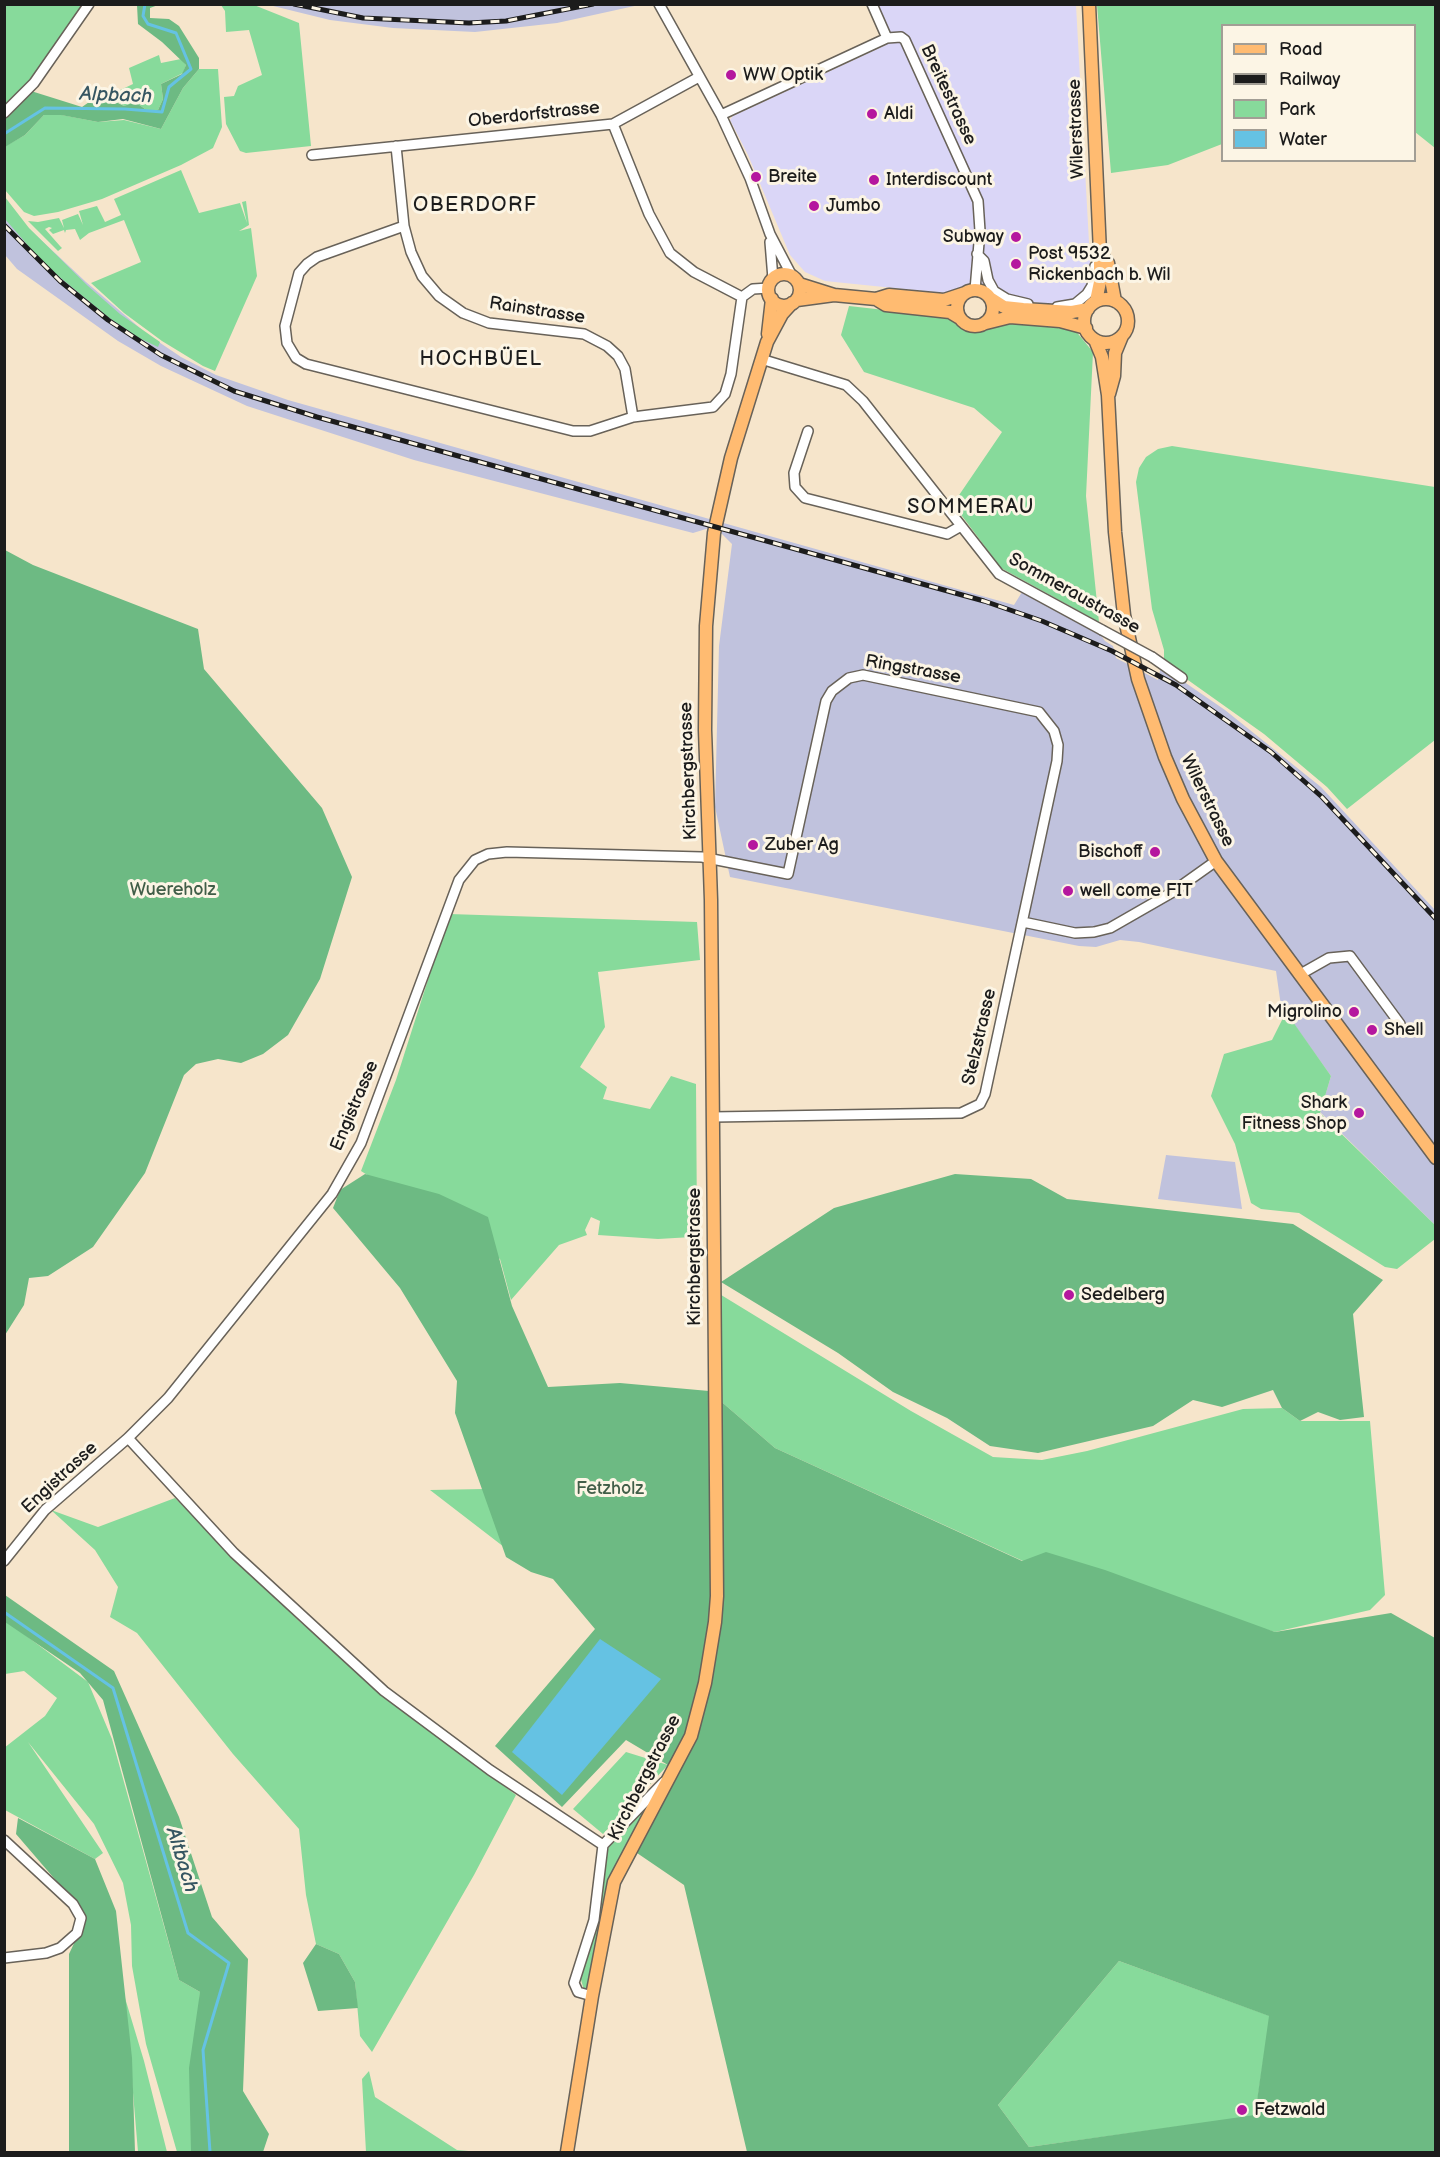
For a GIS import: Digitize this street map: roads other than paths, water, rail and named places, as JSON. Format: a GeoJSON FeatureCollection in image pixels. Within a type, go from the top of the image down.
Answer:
{"type":"FeatureCollection","features":[{"type":"Feature","properties":{"kind":"main road","name":"Wilerstrasse"},"geometry":{"type":"LineString","coordinates":[[1089,4],[1101,253],[1100,282],[1092,305]]}},
{"type":"Feature","properties":{"kind":"main road","name":"Wilerstrasse"},"geometry":{"type":"LineString","coordinates":[[1101,253],[1108,263],[1115,301]]}},
{"type":"Feature","properties":{"kind":"main road"},"geometry":{"type":"LineString","coordinates":[[834,295],[782,274],[771,289],[783,306],[834,295],[876,299],[889,295],[944,300],[970,292],[990,298],[1004,307],[1057,312],[1092,305],[1115,301],[1128,316],[1123,335],[1110,342],[1095,340],[1084,321],[1092,305]]}},
{"type":"Feature","properties":{"kind":"main road"},"geometry":{"type":"LineString","coordinates":[[794,302],[800,292],[795,280]]}},
{"type":"Feature","properties":{"kind":"main road","name":"Kirchbergstrasse"},"geometry":{"type":"LineString","coordinates":[[767,342],[771,289]]}},
{"type":"Feature","properties":{"kind":"main road"},"geometry":{"type":"LineString","coordinates":[[960,318],[958,303],[970,292]]}},
{"type":"Feature","properties":{"kind":"main road"},"geometry":{"type":"LineString","coordinates":[[985,323],[993,310],[990,298]]}},
{"type":"Feature","properties":{"kind":"main road"},"geometry":{"type":"LineString","coordinates":[[876,299],[886,305],[950,312],[970,326],[1010,317],[1060,321],[1086,328]]}},
{"type":"Feature","properties":{"kind":"main road","name":"Kirchbergstrasse"},"geometry":{"type":"LineString","coordinates":[[567,2152],[592,1996],[616,1876],[691,1736],[711,1652],[717,1596],[710,858],[705,661],[714,533],[723,487],[767,342],[782,314],[794,302]]}},
{"type":"Feature","properties":{"kind":"main road","name":"Wilerstrasse"},"geometry":{"type":"LineString","coordinates":[[1108,395],[1114,376],[1114,353],[1123,335]]}},
{"type":"Feature","properties":{"kind":"main road","name":"Wilerstrasse"},"geometry":{"type":"LineString","coordinates":[[1095,340],[1102,357],[1108,395],[1119,574],[1124,615],[1138,679],[1183,799],[1216,861],[1436,1158]]}},
{"type":"Feature","properties":{"kind":"street"},"geometry":{"type":"LineString","coordinates":[[4,113],[34,83],[89,4]]}},
{"type":"Feature","properties":{"kind":"street"},"geometry":{"type":"LineString","coordinates":[[659,4],[721,115],[750,178],[770,234],[795,280]]}},
{"type":"Feature","properties":{"kind":"street"},"geometry":{"type":"LineString","coordinates":[[721,115],[887,38],[872,4]]}},
{"type":"Feature","properties":{"kind":"street","name":"Breitestrasse"},"geometry":{"type":"LineString","coordinates":[[887,38],[901,37],[905,40],[973,186],[980,217],[977,254],[970,292]]}},
{"type":"Feature","properties":{"kind":"street","name":"Oberdorfstrasse"},"geometry":{"type":"LineString","coordinates":[[312,155],[613,124],[699,77]]}},
{"type":"Feature","properties":{"kind":"street"},"geometry":{"type":"LineString","coordinates":[[613,124],[649,214],[670,253],[694,272],[742,297]]}},
{"type":"Feature","properties":{"kind":"street","name":"Rainstrasse"},"geometry":{"type":"LineString","coordinates":[[396,146],[404,226],[411,252],[422,276],[439,296],[463,313],[489,323],[584,334],[607,346],[618,356],[625,369],[633,417]]}},
{"type":"Feature","properties":{"kind":"street"},"geometry":{"type":"LineString","coordinates":[[404,226],[317,257],[299,273],[285,326],[287,343],[296,358],[306,364],[573,431],[590,431],[633,417],[705,410],[720,402],[733,366],[742,297],[753,289],[771,289],[770,234]]}},
{"type":"Feature","properties":{"kind":"street","name":"Breitestrasse"},"geometry":{"type":"LineString","coordinates":[[977,254],[984,261],[988,280],[994,291],[1007,299],[1055,307],[1075,304],[1087,294],[1101,253]]}},
{"type":"Feature","properties":{"kind":"street","name":"Sommeraustrasse"},"geometry":{"type":"LineString","coordinates":[[761,359],[846,385],[863,401],[999,574],[1152,657],[1182,678]]}},
{"type":"Feature","properties":{"kind":"street"},"geometry":{"type":"LineString","coordinates":[[808,431],[794,473],[795,487],[805,498],[947,534],[961,526]]}},
{"type":"Feature","properties":{"kind":"street","name":"Ringstrasse"},"geometry":{"type":"LineString","coordinates":[[710,858],[788,874],[826,701],[832,691],[849,678],[863,675],[1012,705],[1039,712],[1054,731],[1058,745],[1057,761],[1023,922]]}},
{"type":"Feature","properties":{"kind":"street","name":"Engistrasse"},"geometry":{"type":"LineString","coordinates":[[4,1561],[45,1510],[128,1438],[168,1398],[332,1194],[361,1143],[464,871],[475,860],[488,854],[507,852],[710,858]]}},
{"type":"Feature","properties":{"kind":"street"},"geometry":{"type":"LineString","coordinates":[[1023,922],[1075,933],[1110,928],[1170,893],[1216,861]]}},
{"type":"Feature","properties":{"kind":"street","name":"Stelzstrasse"},"geometry":{"type":"LineString","coordinates":[[712,1117],[961,1113],[972,1110],[980,1104],[985,1094],[1023,922]]}},
{"type":"Feature","properties":{"kind":"street"},"geometry":{"type":"LineString","coordinates":[[1299,975],[1329,958],[1350,956],[1400,1024]]}},
{"type":"Feature","properties":{"kind":"street"},"geometry":{"type":"LineString","coordinates":[[128,1438],[234,1553],[384,1691],[490,1770],[603,1845]]}},
{"type":"Feature","properties":{"kind":"street"},"geometry":{"type":"LineString","coordinates":[[592,1996],[578,1992],[574,1983],[594,1920],[603,1845],[671,1775]]}},
{"type":"Feature","properties":{"kind":"street"},"geometry":{"type":"LineString","coordinates":[[4,1840],[73,1904],[80,1913],[81,1924],[71,1941],[60,1948],[45,1953],[4,1958]]}},
{"type":"Feature","properties":{"kind":"water"},"geometry":{"type":"Polygon","coordinates":[[[600,1639],[661,1679],[562,1795],[512,1752],[600,1639]]]}},
{"type":"Feature","properties":{"kind":"waterway","name":"Alpbach"},"geometry":{"type":"LineString","coordinates":[[4,134],[45,108],[162,112],[169,87],[191,69],[176,33],[148,24],[143,16],[145,4]]}},
{"type":"Feature","properties":{"kind":"waterway","name":"Altbach"},"geometry":{"type":"LineString","coordinates":[[4,1612],[113,1688],[188,1933],[229,1963],[203,2050],[210,2152]]}},
{"type":"Feature","properties":{"kind":"railway"},"geometry":{"type":"LineString","coordinates":[[294,4],[363,18],[469,23],[506,21],[593,4]]}},
{"type":"Feature","properties":{"kind":"railway"},"geometry":{"type":"LineString","coordinates":[[4,225],[60,281],[108,320],[161,355],[234,391],[317,417],[984,601],[1042,621],[1112,651],[1176,685],[1271,752],[1322,797],[1436,919]]}},
{"type":"Feature","properties":{"kind":"place","name":"WW Optik"},"geometry":{"type":"Point","coordinates":[731,75]}},
{"type":"Feature","properties":{"kind":"place","name":"Aldi"},"geometry":{"type":"Point","coordinates":[872,114]}},
{"type":"Feature","properties":{"kind":"place","name":"Breite"},"geometry":{"type":"Point","coordinates":[756,177]}},
{"type":"Feature","properties":{"kind":"place","name":"Interdiscount"},"geometry":{"type":"Point","coordinates":[874,180]}},
{"type":"Feature","properties":{"kind":"place","name":"Jumbo"},"geometry":{"type":"Point","coordinates":[814,206]}},
{"type":"Feature","properties":{"kind":"place","name":"Subway"},"geometry":{"type":"Point","coordinates":[1016,237]}},
{"type":"Feature","properties":{"kind":"place","name":"Post 9532 Rickenbach b. Wil"},"geometry":{"type":"Point","coordinates":[1016,264]}},
{"type":"Feature","properties":{"kind":"place","name":"Zuber Ag"},"geometry":{"type":"Point","coordinates":[753,845]}},
{"type":"Feature","properties":{"kind":"place","name":"Bischoff"},"geometry":{"type":"Point","coordinates":[1155,852]}},
{"type":"Feature","properties":{"kind":"place","name":"well come FIT"},"geometry":{"type":"Point","coordinates":[1068,891]}},
{"type":"Feature","properties":{"kind":"place","name":"Migrolino"},"geometry":{"type":"Point","coordinates":[1354,1012]}},
{"type":"Feature","properties":{"kind":"place","name":"Shell"},"geometry":{"type":"Point","coordinates":[1372,1030]}},
{"type":"Feature","properties":{"kind":"place","name":"Shark Fitness Shop"},"geometry":{"type":"Point","coordinates":[1359,1113]}},
{"type":"Feature","properties":{"kind":"place","name":"Sedelberg"},"geometry":{"type":"Point","coordinates":[1069,1295]}},
{"type":"Feature","properties":{"kind":"place","name":"Fetzwald"},"geometry":{"type":"Point","coordinates":[1242,2110]}},
{"type":"Feature","properties":{"kind":"district","name":"OBERDORF"},"geometry":{"type":"Point","coordinates":[475,206]}},
{"type":"Feature","properties":{"kind":"district","name":"HOCHBÜEL"},"geometry":{"type":"Point","coordinates":[481,360]}},
{"type":"Feature","properties":{"kind":"district","name":"SOMMERAU"},"geometry":{"type":"Point","coordinates":[971,508]}},
{"type":"Feature","properties":{"kind":"park label","name":"Wuereholz"},"geometry":{"type":"Point","coordinates":[173,890]}},
{"type":"Feature","properties":{"kind":"park label","name":"Fetzholz"},"geometry":{"type":"Point","coordinates":[610,1489]}}]}
